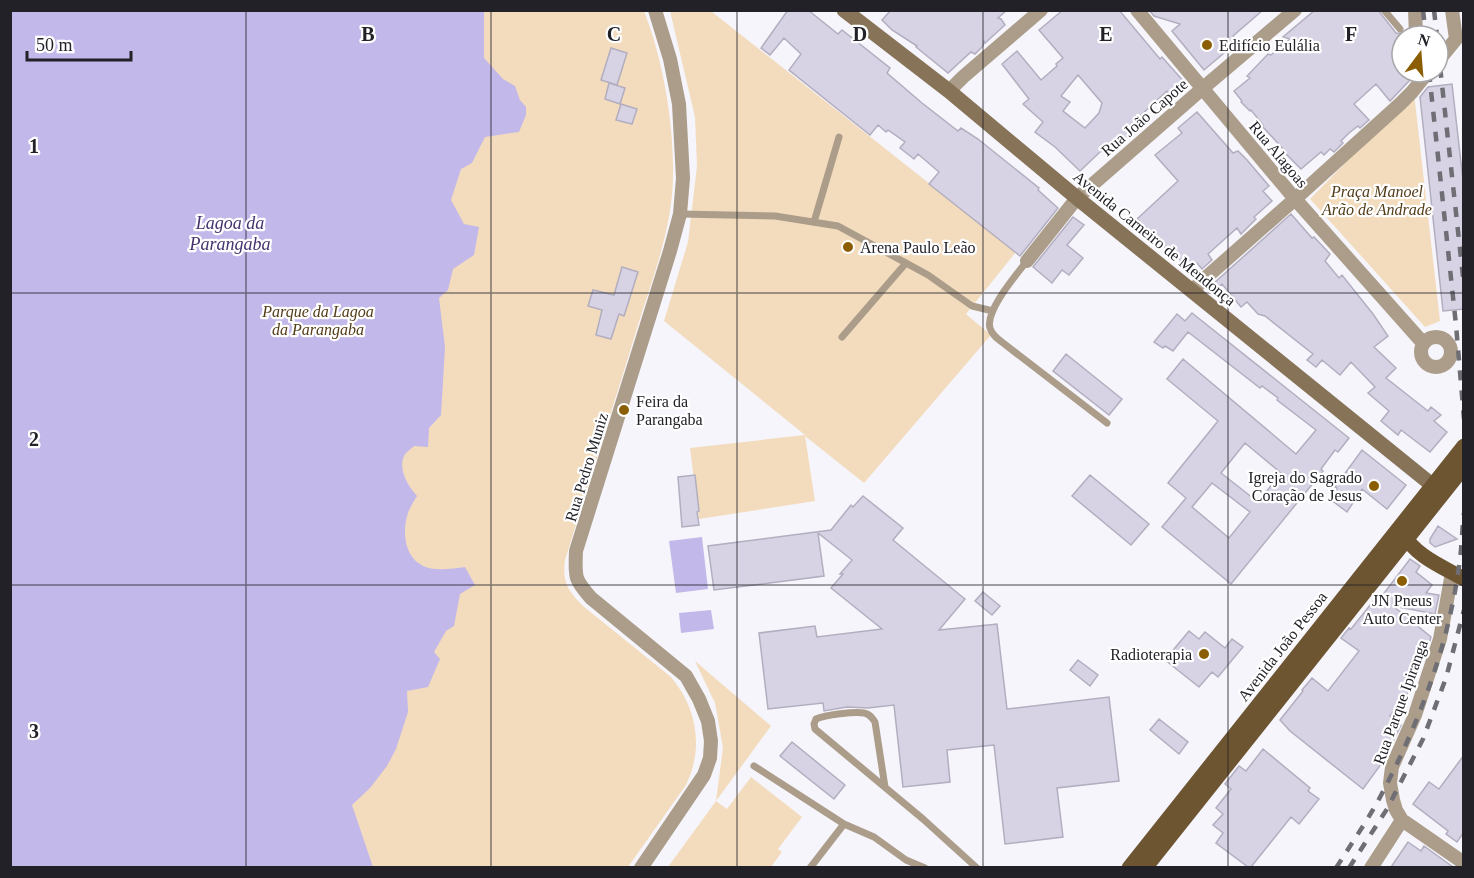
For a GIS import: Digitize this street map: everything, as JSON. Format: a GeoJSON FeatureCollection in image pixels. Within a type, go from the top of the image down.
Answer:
{"type":"FeatureCollection","features":[{"type":"Feature","properties":{"kind":"main road","name":"Avenida Carneiro de Mendonça"},"geometry":{"type":"LineString","coordinates":[[844,10],[949,91],[1077,198],[1437,489]]}},
{"type":"Feature","properties":{"kind":"main road","name":"Avenida João Pessoa"},"geometry":{"type":"LineString","coordinates":[[1145,867],[1403,534],[1437,489],[1464,446]]}},
{"type":"Feature","properties":{"kind":"main road","name":"Avenida João Pessoa"},"geometry":{"type":"LineString","coordinates":[[1437,489],[1464,466]]}},
{"type":"Feature","properties":{"kind":"main road","name":"Avenida João Pessoa"},"geometry":{"type":"LineString","coordinates":[[1129,867],[1403,534]]}},
{"type":"Feature","properties":{"kind":"main road"},"geometry":{"type":"LineString","coordinates":[[1403,534],[1416,550],[1430,561],[1458,576]]}},
{"type":"Feature","properties":{"kind":"street","name":"Rua Pedro Muniz"},"geometry":{"type":"LineString","coordinates":[[641,867],[704,775],[710,758],[711,741],[708,721],[686,676],[591,598],[578,584],[575,570],[576,551],[680,213],[683,178],[679,104],[670,59],[655,10]]}},
{"type":"Feature","properties":{"kind":"street"},"geometry":{"type":"LineString","coordinates":[[949,91],[1041,10]]}},
{"type":"Feature","properties":{"kind":"street","name":"Rua Alagoas"},"geometry":{"type":"LineString","coordinates":[[1137,10],[1295,199],[1423,343]]}},
{"type":"Feature","properties":{"kind":"street","name":"Rua João Capote"},"geometry":{"type":"LineString","coordinates":[[1027,261],[1077,198],[1295,10]]}},
{"type":"Feature","properties":{"kind":"street"},"geometry":{"type":"LineString","coordinates":[[1450,46],[1456,39],[1452,10]]}},
{"type":"Feature","properties":{"kind":"street"},"geometry":{"type":"LineString","coordinates":[[1192,291],[1400,104],[1417,84]]}},
{"type":"Feature","properties":{"kind":"street","name":"Rua Parque Ipiranga"},"geometry":{"type":"LineString","coordinates":[[1402,820],[1393,801],[1390,783],[1392,767],[1415,715],[1458,576]]}},
{"type":"Feature","properties":{"kind":"street"},"geometry":{"type":"LineString","coordinates":[[1371,867],[1402,820],[1464,863]]}},
{"type":"Feature","properties":{"kind":"lane"},"geometry":{"type":"LineString","coordinates":[[1384,10],[1396,24]]}},
{"type":"Feature","properties":{"kind":"lane"},"geometry":{"type":"LineString","coordinates":[[814,222],[839,137]]}},
{"type":"Feature","properties":{"kind":"lane"},"geometry":{"type":"LineString","coordinates":[[680,213],[775,216],[838,226],[928,275],[972,306],[993,311]]}},
{"type":"Feature","properties":{"kind":"lane"},"geometry":{"type":"LineString","coordinates":[[1027,261],[993,311],[989,321],[992,333],[1107,423]]}},
{"type":"Feature","properties":{"kind":"lane"},"geometry":{"type":"LineString","coordinates":[[843,337],[906,263]]}},
{"type":"Feature","properties":{"kind":"lane"},"geometry":{"type":"LineString","coordinates":[[885,787],[876,722],[871,716],[862,712],[824,715],[816,719],[815,729],[977,867]]}},
{"type":"Feature","properties":{"kind":"lane"},"geometry":{"type":"LineString","coordinates":[[754,766],[844,824],[873,837],[906,860],[925,867]]}},
{"type":"Feature","properties":{"kind":"lane"},"geometry":{"type":"LineString","coordinates":[[810,867],[844,824]]}},
{"type":"Feature","properties":{"kind":"green space","name":"Lagoa da Parangaba"},"geometry":{"type":"Polygon","coordinates":[[[10,11],[644,11],[662,71],[672,134],[673,175],[670,213],[656,270],[564,568],[565,580],[573,596],[671,677],[687,702],[695,729],[695,757],[686,785],[628,867],[11,867],[10,11]]]}},
{"type":"Feature","properties":{"kind":"green space","name":"Arena Paulo Leão"},"geometry":{"type":"Polygon","coordinates":[[[670,11],[711,11],[1016,252],[966,314],[991,335],[864,483],[805,436],[815,501],[699,519],[690,448],[805,435],[664,321],[688,242],[697,166],[695,117],[670,11]]]}},
{"type":"Feature","properties":{"kind":"green space","name":"Praça Manoel Arão de Andrade"},"geometry":{"type":"Polygon","coordinates":[[[1414,93],[1440,321],[1425,327],[1310,199],[1414,93]]]}},
{"type":"Feature","properties":{"kind":"green space"},"geometry":{"type":"Polygon","coordinates":[[[695,661],[771,726],[716,801],[723,748],[715,703],[695,661]]]}},
{"type":"Feature","properties":{"kind":"green space"},"geometry":{"type":"Polygon","coordinates":[[[751,777],[802,817],[778,849],[782,852],[771,867],[668,867],[716,801],[727,809],[751,777]]]}},
{"type":"Feature","properties":{"kind":"water","name":"Lagoa da Parangaba"},"geometry":{"type":"Polygon","coordinates":[[[10,11],[484,11],[484,58],[503,79],[515,86],[520,100],[526,107],[526,115],[519,132],[485,137],[472,163],[461,169],[451,200],[464,224],[479,227],[474,255],[453,269],[448,290],[439,298],[445,347],[441,415],[429,428],[428,447],[414,446],[402,461],[407,483],[417,496],[408,513],[405,532],[408,550],[419,563],[437,569],[465,567],[475,585],[460,594],[454,626],[446,631],[434,652],[440,659],[428,687],[407,691],[408,712],[396,749],[387,766],[370,788],[352,805],[373,867],[11,867],[10,11]]]}},
{"type":"Feature","properties":{"kind":"water"},"geometry":{"type":"Polygon","coordinates":[[[702,537],[708,589],[676,593],[669,541],[702,537]]]}},
{"type":"Feature","properties":{"kind":"water"},"geometry":{"type":"Polygon","coordinates":[[[711,610],[714,629],[681,633],[679,613],[711,610]]]}},
{"type":"Feature","properties":{"kind":"building"},"geometry":{"type":"Polygon","coordinates":[[[788,10],[808,10],[838,34],[842,30],[890,68],[887,73],[922,103],[958,131],[961,128],[978,139],[1039,188],[1038,190],[1058,208],[1020,256],[929,184],[939,172],[918,154],[914,159],[900,148],[905,142],[878,125],[870,135],[789,70],[801,54],[784,38],[770,55],[761,48],[788,10]]]}},
{"type":"Feature","properties":{"kind":"building"},"geometry":{"type":"Polygon","coordinates":[[[891,10],[1007,10],[998,18],[1005,25],[985,43],[984,41],[983,46],[975,54],[971,52],[948,73],[882,20],[891,10]]]}},
{"type":"Feature","properties":{"kind":"building"},"geometry":{"type":"Polygon","coordinates":[[[1063,10],[1119,10],[1160,59],[1162,57],[1185,83],[1171,96],[1167,91],[1126,129],[1130,136],[1109,154],[1101,151],[1080,171],[1035,132],[1043,122],[1023,104],[1029,99],[1002,64],[1017,51],[1041,80],[1057,66],[1056,64],[1063,58],[1039,30],[1063,10]],[[1078,75],[1061,96],[1070,102],[1063,111],[1085,128],[1099,113],[1102,103],[1078,75]]]}},
{"type":"Feature","properties":{"kind":"building"},"geometry":{"type":"Polygon","coordinates":[[[1149,10],[1263,10],[1233,36],[1237,42],[1204,70],[1172,31],[1180,24],[1154,16],[1149,10]]]}},
{"type":"Feature","properties":{"kind":"building"},"geometry":{"type":"Polygon","coordinates":[[[1315,10],[1378,10],[1390,25],[1390,84],[1406,84],[1390,101],[1376,84],[1354,104],[1369,120],[1360,128],[1358,126],[1349,133],[1334,152],[1330,149],[1324,155],[1321,152],[1301,169],[1284,152],[1251,110],[1241,102],[1234,91],[1250,78],[1247,76],[1268,54],[1271,55],[1290,39],[1283,37],[1315,10]]]}},
{"type":"Feature","properties":{"kind":"building"},"geometry":{"type":"Polygon","coordinates":[[[611,48],[627,53],[617,85],[601,80],[611,48]]]}},
{"type":"Feature","properties":{"kind":"building"},"geometry":{"type":"Polygon","coordinates":[[[609,83],[625,88],[620,104],[605,99],[609,83]]]}},
{"type":"Feature","properties":{"kind":"building"},"geometry":{"type":"Polygon","coordinates":[[[1452,84],[1464,189],[1464,309],[1443,311],[1420,97],[1428,87],[1452,84]]]}},
{"type":"Feature","properties":{"kind":"building"},"geometry":{"type":"Polygon","coordinates":[[[621,104],[637,109],[632,124],[616,120],[621,104]]]}},
{"type":"Feature","properties":{"kind":"building"},"geometry":{"type":"Polygon","coordinates":[[[1197,112],[1233,153],[1238,151],[1269,186],[1263,191],[1272,201],[1254,217],[1256,219],[1241,234],[1237,228],[1208,254],[1212,260],[1202,269],[1197,263],[1191,269],[1161,244],[1137,219],[1178,181],[1155,155],[1182,133],[1178,128],[1197,112]]]}},
{"type":"Feature","properties":{"kind":"building"},"geometry":{"type":"Polygon","coordinates":[[[1291,214],[1330,254],[1325,261],[1339,278],[1342,275],[1388,336],[1374,347],[1396,368],[1386,378],[1428,411],[1431,407],[1441,415],[1434,421],[1447,432],[1430,452],[1401,430],[1398,435],[1381,421],[1389,411],[1368,393],[1375,387],[1351,362],[1340,375],[1322,360],[1316,367],[1307,360],[1313,354],[1265,316],[1258,314],[1247,302],[1241,307],[1222,284],[1218,288],[1214,283],[1291,214]]]}},
{"type":"Feature","properties":{"kind":"building"},"geometry":{"type":"Polygon","coordinates":[[[1073,217],[1084,225],[1067,245],[1083,258],[1069,275],[1062,270],[1052,283],[1033,267],[1073,217]]]}},
{"type":"Feature","properties":{"kind":"building"},"geometry":{"type":"Polygon","coordinates":[[[622,267],[638,272],[624,316],[619,314],[611,339],[596,335],[602,310],[588,306],[593,290],[614,295],[622,267]]]}},
{"type":"Feature","properties":{"kind":"building"},"geometry":{"type":"Polygon","coordinates":[[[1192,313],[1349,438],[1338,452],[1335,450],[1321,469],[1323,471],[1231,584],[1162,527],[1186,498],[1168,483],[1218,421],[1167,379],[1183,359],[1296,454],[1316,430],[1277,400],[1278,398],[1262,386],[1260,388],[1188,332],[1173,351],[1154,342],[1177,314],[1185,321],[1192,313]],[[1245,443],[1221,473],[1258,502],[1281,473],[1245,443]],[[1212,483],[1192,507],[1229,538],[1250,512],[1212,483]]]}},
{"type":"Feature","properties":{"kind":"building"},"geometry":{"type":"Polygon","coordinates":[[[1066,354],[1122,399],[1109,415],[1053,371],[1066,354]]]}},
{"type":"Feature","properties":{"kind":"building"},"geometry":{"type":"Polygon","coordinates":[[[1362,450],[1406,485],[1387,509],[1362,489],[1347,512],[1330,499],[1337,488],[1335,487],[1362,450]]]}},
{"type":"Feature","properties":{"kind":"building"},"geometry":{"type":"Polygon","coordinates":[[[695,475],[699,525],[682,527],[678,477],[695,475]]]}},
{"type":"Feature","properties":{"kind":"building"},"geometry":{"type":"Polygon","coordinates":[[[1090,475],[1149,524],[1131,545],[1072,496],[1090,475]]]}},
{"type":"Feature","properties":{"kind":"building"},"geometry":{"type":"Polygon","coordinates":[[[863,496],[903,528],[893,540],[965,599],[939,630],[997,624],[1007,709],[1109,697],[1119,781],[1057,788],[1063,837],[1005,844],[994,745],[947,750],[950,782],[903,787],[894,705],[868,708],[847,707],[824,711],[823,703],[768,709],[759,633],[815,626],[817,637],[882,629],[831,588],[852,560],[818,533],[824,576],[714,590],[708,546],[831,530],[851,505],[853,507],[863,496]]]}},
{"type":"Feature","properties":{"kind":"building"},"geometry":{"type":"Polygon","coordinates":[[[1438,526],[1457,539],[1435,547],[1430,543],[1430,539],[1438,526]]]}},
{"type":"Feature","properties":{"kind":"building"},"geometry":{"type":"Polygon","coordinates":[[[1410,559],[1420,566],[1416,572],[1432,585],[1426,593],[1439,595],[1435,614],[1393,606],[1431,637],[1427,650],[1405,677],[1415,684],[1390,716],[1401,725],[1384,760],[1363,789],[1290,731],[1280,720],[1312,678],[1328,691],[1359,651],[1341,638],[1379,594],[1382,596],[1410,559]]]}},
{"type":"Feature","properties":{"kind":"building"},"geometry":{"type":"Polygon","coordinates":[[[983,592],[1000,606],[992,615],[975,601],[983,592]]]}},
{"type":"Feature","properties":{"kind":"building","name":"Radioterapia"},"geometry":{"type":"Polygon","coordinates":[[[1189,631],[1199,639],[1205,632],[1225,648],[1232,639],[1243,647],[1218,677],[1212,672],[1199,687],[1165,660],[1189,631]]]}},
{"type":"Feature","properties":{"kind":"building"},"geometry":{"type":"Polygon","coordinates":[[[1078,660],[1098,675],[1090,686],[1070,670],[1078,660]]]}},
{"type":"Feature","properties":{"kind":"building"},"geometry":{"type":"Polygon","coordinates":[[[1159,719],[1188,742],[1179,754],[1150,730],[1159,719]]]}},
{"type":"Feature","properties":{"kind":"building"},"geometry":{"type":"Polygon","coordinates":[[[792,742],[845,785],[834,799],[780,756],[792,742]]]}},
{"type":"Feature","properties":{"kind":"building"},"geometry":{"type":"Polygon","coordinates":[[[1263,749],[1310,788],[1308,791],[1319,799],[1299,824],[1291,817],[1251,867],[1248,867],[1216,843],[1223,833],[1213,825],[1223,814],[1216,808],[1231,789],[1225,784],[1239,766],[1246,771],[1263,749]]]}},
{"type":"Feature","properties":{"kind":"building"},"geometry":{"type":"Polygon","coordinates":[[[1464,755],[1464,832],[1457,842],[1446,834],[1448,831],[1413,804],[1429,782],[1439,789],[1464,755]]]}},
{"type":"Feature","properties":{"kind":"building"},"geometry":{"type":"Polygon","coordinates":[[[1408,842],[1421,851],[1424,846],[1453,867],[1391,867],[1408,842]]]}},
{"type":"Feature","properties":{"kind":"railway"},"geometry":{"type":"LineString","coordinates":[[1423,10],[1425,24]]}},
{"type":"Feature","properties":{"kind":"railway"},"geometry":{"type":"LineString","coordinates":[[1434,10],[1436,24]]}},
{"type":"Feature","properties":{"kind":"railway"},"geometry":{"type":"LineString","coordinates":[[1430,84],[1464,419]]}},
{"type":"Feature","properties":{"kind":"railway"},"geometry":{"type":"LineString","coordinates":[[1442,84],[1464,286]]}},
{"type":"Feature","properties":{"kind":"railway"},"geometry":{"type":"LineString","coordinates":[[1336,868],[1373,810],[1393,772],[1430,684],[1440,654],[1455,591],[1464,513]]}},
{"type":"Feature","properties":{"kind":"railway"},"geometry":{"type":"LineString","coordinates":[[1349,868],[1387,809],[1423,739],[1446,678],[1464,610]]}},
{"type":"Feature","properties":{"kind":"place","name":"Edifício Eulália"},"geometry":{"type":"Point","coordinates":[1207,45]}},
{"type":"Feature","properties":{"kind":"place","name":"Arena Paulo Leão"},"geometry":{"type":"Point","coordinates":[848,247]}},
{"type":"Feature","properties":{"kind":"place","name":"Feira da Parangaba"},"geometry":{"type":"Point","coordinates":[624,410]}},
{"type":"Feature","properties":{"kind":"place","name":"Igreja do Sagrado Coração de Jesus"},"geometry":{"type":"Point","coordinates":[1374,486]}},
{"type":"Feature","properties":{"kind":"place","name":"JN Pneus Auto Center"},"geometry":{"type":"Point","coordinates":[1402,581]}},
{"type":"Feature","properties":{"kind":"place","name":"Radioterapia"},"geometry":{"type":"Point","coordinates":[1204,654]}},
{"type":"Feature","properties":{"kind":"park label","name":"Parque da Lagoa da Parangaba"},"geometry":{"type":"Point","coordinates":[318,320]}}]}
